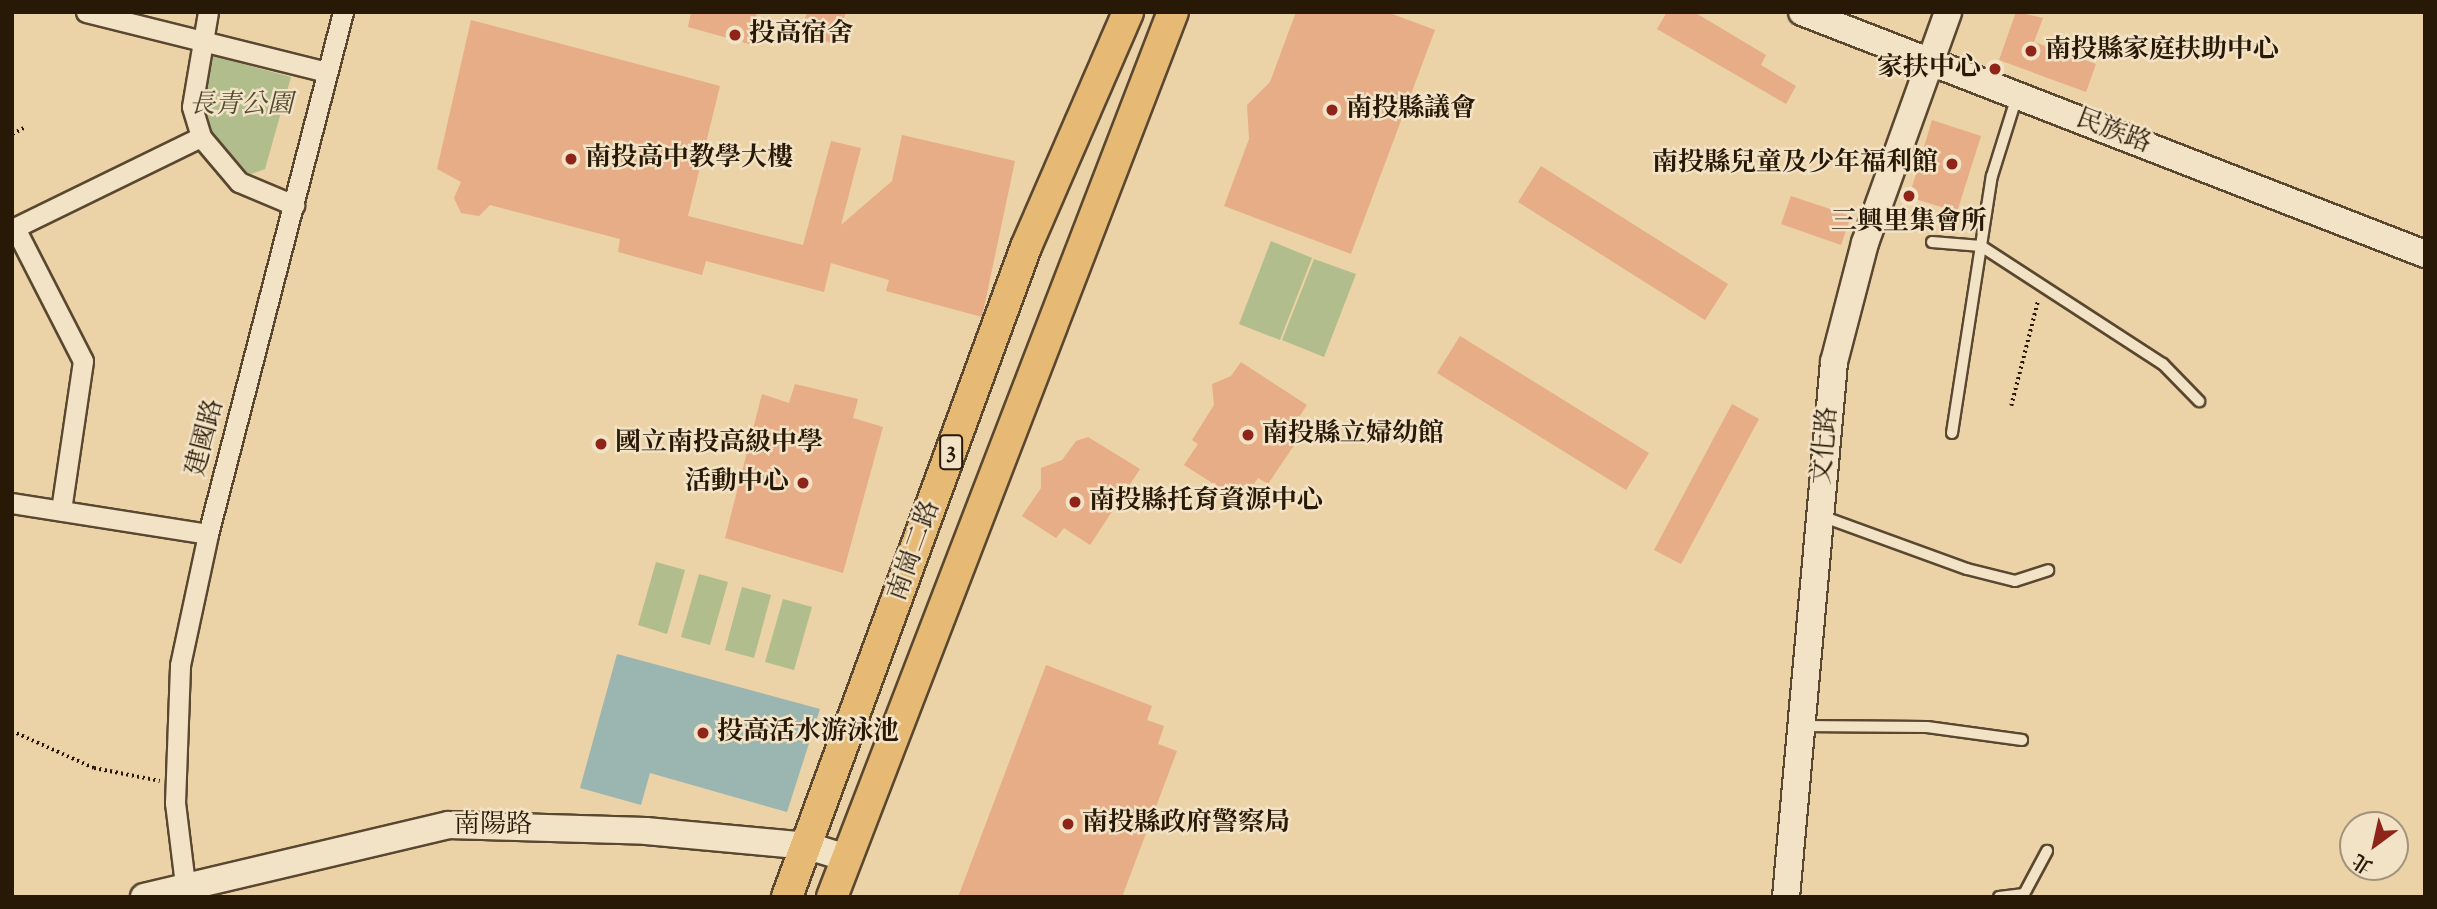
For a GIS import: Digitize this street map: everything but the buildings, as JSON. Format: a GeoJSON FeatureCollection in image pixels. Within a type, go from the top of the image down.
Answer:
{"type":"FeatureCollection","features":[{"type":"Feature","properties":{"kind":"main road","name":"南崗二路"},"geometry":{"type":"LineString","coordinates":[[787,897],[808,846],[1026,247],[1128,12]]}},
{"type":"Feature","properties":{"kind":"main road","name":"南崗二路"},"geometry":{"type":"LineString","coordinates":[[832,897],[1167,14]]}},
{"type":"Feature","properties":{"kind":"street"},"geometry":{"type":"LineString","coordinates":[[86,12],[326,72]]}},
{"type":"Feature","properties":{"kind":"street"},"geometry":{"type":"LineString","coordinates":[[208,12],[200,41],[192,107],[201,137],[239,182],[294,205]]}},
{"type":"Feature","properties":{"kind":"street","name":"建國路"},"geometry":{"type":"LineString","coordinates":[[185,884],[176,783],[180,665],[208,534],[343,12]]}},
{"type":"Feature","properties":{"kind":"street","name":"民族路"},"geometry":{"type":"LineString","coordinates":[[1802,12],[1929,65],[2017,95],[2425,254]]}},
{"type":"Feature","properties":{"kind":"street","name":"文化路"},"geometry":{"type":"LineString","coordinates":[[1786,897],[1833,362],[1865,243],[1948,12]]}},
{"type":"Feature","properties":{"kind":"street"},"geometry":{"type":"LineString","coordinates":[[61,510],[83,361],[14,228],[201,137]]}},
{"type":"Feature","properties":{"kind":"street"},"geometry":{"type":"LineString","coordinates":[[12,503],[208,534]]}},
{"type":"Feature","properties":{"kind":"street","name":"南陽路"},"geometry":{"type":"LineString","coordinates":[[144,897],[185,884],[448,825],[646,831],[808,846],[847,858]]}},
{"type":"Feature","properties":{"kind":"lane"},"geometry":{"type":"LineString","coordinates":[[1952,433],[1992,176],[2017,95]]}},
{"type":"Feature","properties":{"kind":"lane"},"geometry":{"type":"LineString","coordinates":[[1932,242],[1981,246],[2042,283],[2163,364],[2199,401]]}},
{"type":"Feature","properties":{"kind":"lane"},"geometry":{"type":"LineString","coordinates":[[1820,515],[2015,581],[2048,570]]}},
{"type":"Feature","properties":{"kind":"lane"},"geometry":{"type":"LineString","coordinates":[[1801,726],[1927,727],[2022,740]]}},
{"type":"Feature","properties":{"kind":"lane"},"geometry":{"type":"LineString","coordinates":[[1999,897],[2024,894],[2047,851]]}},
{"type":"Feature","properties":{"kind":"path"},"geometry":{"type":"LineString","coordinates":[[12,134],[26,128]]}},
{"type":"Feature","properties":{"kind":"path"},"geometry":{"type":"LineString","coordinates":[[2011,406],[2042,283]]}},
{"type":"Feature","properties":{"kind":"path"},"geometry":{"type":"LineString","coordinates":[[12,731],[94,768],[176,783]]}},
{"type":"Feature","properties":{"kind":"green space","name":"長青公園"},"geometry":{"type":"Polygon","coordinates":[[[206,54],[291,77],[265,169],[251,174],[234,167],[206,133],[196,100],[206,54]]]}},
{"type":"Feature","properties":{"kind":"green space"},"geometry":{"type":"Polygon","coordinates":[[[1271,241],[1312,258],[1280,340],[1239,324],[1271,241]]]}},
{"type":"Feature","properties":{"kind":"green space"},"geometry":{"type":"Polygon","coordinates":[[[1314,259],[1356,274],[1324,357],[1282,340],[1314,259]]]}},
{"type":"Feature","properties":{"kind":"green space"},"geometry":{"type":"Polygon","coordinates":[[[656,562],[685,570],[667,634],[638,625],[656,562]]]}},
{"type":"Feature","properties":{"kind":"green space"},"geometry":{"type":"Polygon","coordinates":[[[699,574],[728,582],[710,645],[681,637],[699,574]]]}},
{"type":"Feature","properties":{"kind":"green space"},"geometry":{"type":"Polygon","coordinates":[[[742,587],[771,595],[754,658],[725,650],[742,587]]]}},
{"type":"Feature","properties":{"kind":"green space"},"geometry":{"type":"Polygon","coordinates":[[[783,599],[812,607],[794,670],[765,662],[783,599]]]}},
{"type":"Feature","properties":{"kind":"water","name":"投高活水游泳池"},"geometry":{"type":"Polygon","coordinates":[[[617,654],[820,709],[787,812],[650,773],[641,805],[580,788],[617,654]]]}},
{"type":"Feature","properties":{"kind":"place","name":"投高宿舍"},"geometry":{"type":"Point","coordinates":[735,35]}},
{"type":"Feature","properties":{"kind":"place","name":"南投縣家庭扶助中心"},"geometry":{"type":"Point","coordinates":[2031,51]}},
{"type":"Feature","properties":{"kind":"place","name":"家扶中心"},"geometry":{"type":"Point","coordinates":[1995,69]}},
{"type":"Feature","properties":{"kind":"place","name":"南投縣議會"},"geometry":{"type":"Point","coordinates":[1332,110]}},
{"type":"Feature","properties":{"kind":"place","name":"南投高中教學大樓"},"geometry":{"type":"Point","coordinates":[571,159]}},
{"type":"Feature","properties":{"kind":"place","name":"南投縣兒童及少年福利館"},"geometry":{"type":"Point","coordinates":[1952,164]}},
{"type":"Feature","properties":{"kind":"place","name":"三興里集會所"},"geometry":{"type":"Point","coordinates":[1909,196]}},
{"type":"Feature","properties":{"kind":"place","name":"南投縣立婦幼館"},"geometry":{"type":"Point","coordinates":[1248,435]}},
{"type":"Feature","properties":{"kind":"place","name":"國立南投高級中學"},"geometry":{"type":"Point","coordinates":[601,444]}},
{"type":"Feature","properties":{"kind":"place","name":"活動中心"},"geometry":{"type":"Point","coordinates":[803,483]}},
{"type":"Feature","properties":{"kind":"place","name":"南投縣托育資源中心"},"geometry":{"type":"Point","coordinates":[1075,502]}},
{"type":"Feature","properties":{"kind":"place","name":"投高活水游泳池"},"geometry":{"type":"Point","coordinates":[703,733]}},
{"type":"Feature","properties":{"kind":"place","name":"南投縣政府警察局"},"geometry":{"type":"Point","coordinates":[1068,824]}}]}
